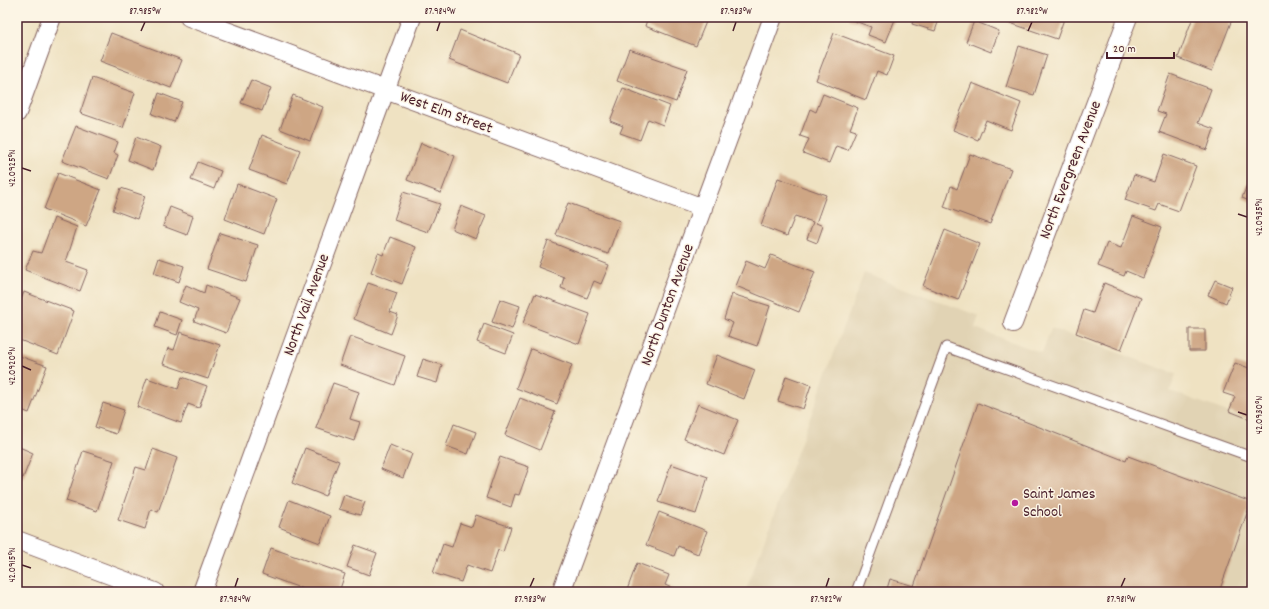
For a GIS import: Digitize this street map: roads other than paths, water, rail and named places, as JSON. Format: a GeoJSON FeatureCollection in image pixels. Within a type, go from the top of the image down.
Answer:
{"type":"FeatureCollection","features":[{"type":"Feature","properties":{"kind":"street"},"geometry":{"type":"LineString","coordinates":[[17,113],[52,17]]}},
{"type":"Feature","properties":{"kind":"street","name":"West Elm Street"},"geometry":{"type":"LineString","coordinates":[[189,17],[703,208]]}},
{"type":"Feature","properties":{"kind":"street","name":"North Vail Avenue"},"geometry":{"type":"LineString","coordinates":[[202,592],[412,17]]}},
{"type":"Feature","properties":{"kind":"street","name":"North Dunton Avenue"},"geometry":{"type":"LineString","coordinates":[[561,592],[773,17]]}},
{"type":"Feature","properties":{"kind":"street","name":"North Evergreen Avenue"},"geometry":{"type":"LineString","coordinates":[[1014,323],[1128,17]]}},
{"type":"Feature","properties":{"kind":"street"},"geometry":{"type":"LineString","coordinates":[[17,540],[155,592]]}},
{"type":"Feature","properties":{"kind":"lane"},"geometry":{"type":"LineString","coordinates":[[856,592],[946,347],[1252,457]]}},
{"type":"Feature","properties":{"kind":"place","name":"Saint James School"},"geometry":{"type":"Point","coordinates":[1015,503]}}]}
